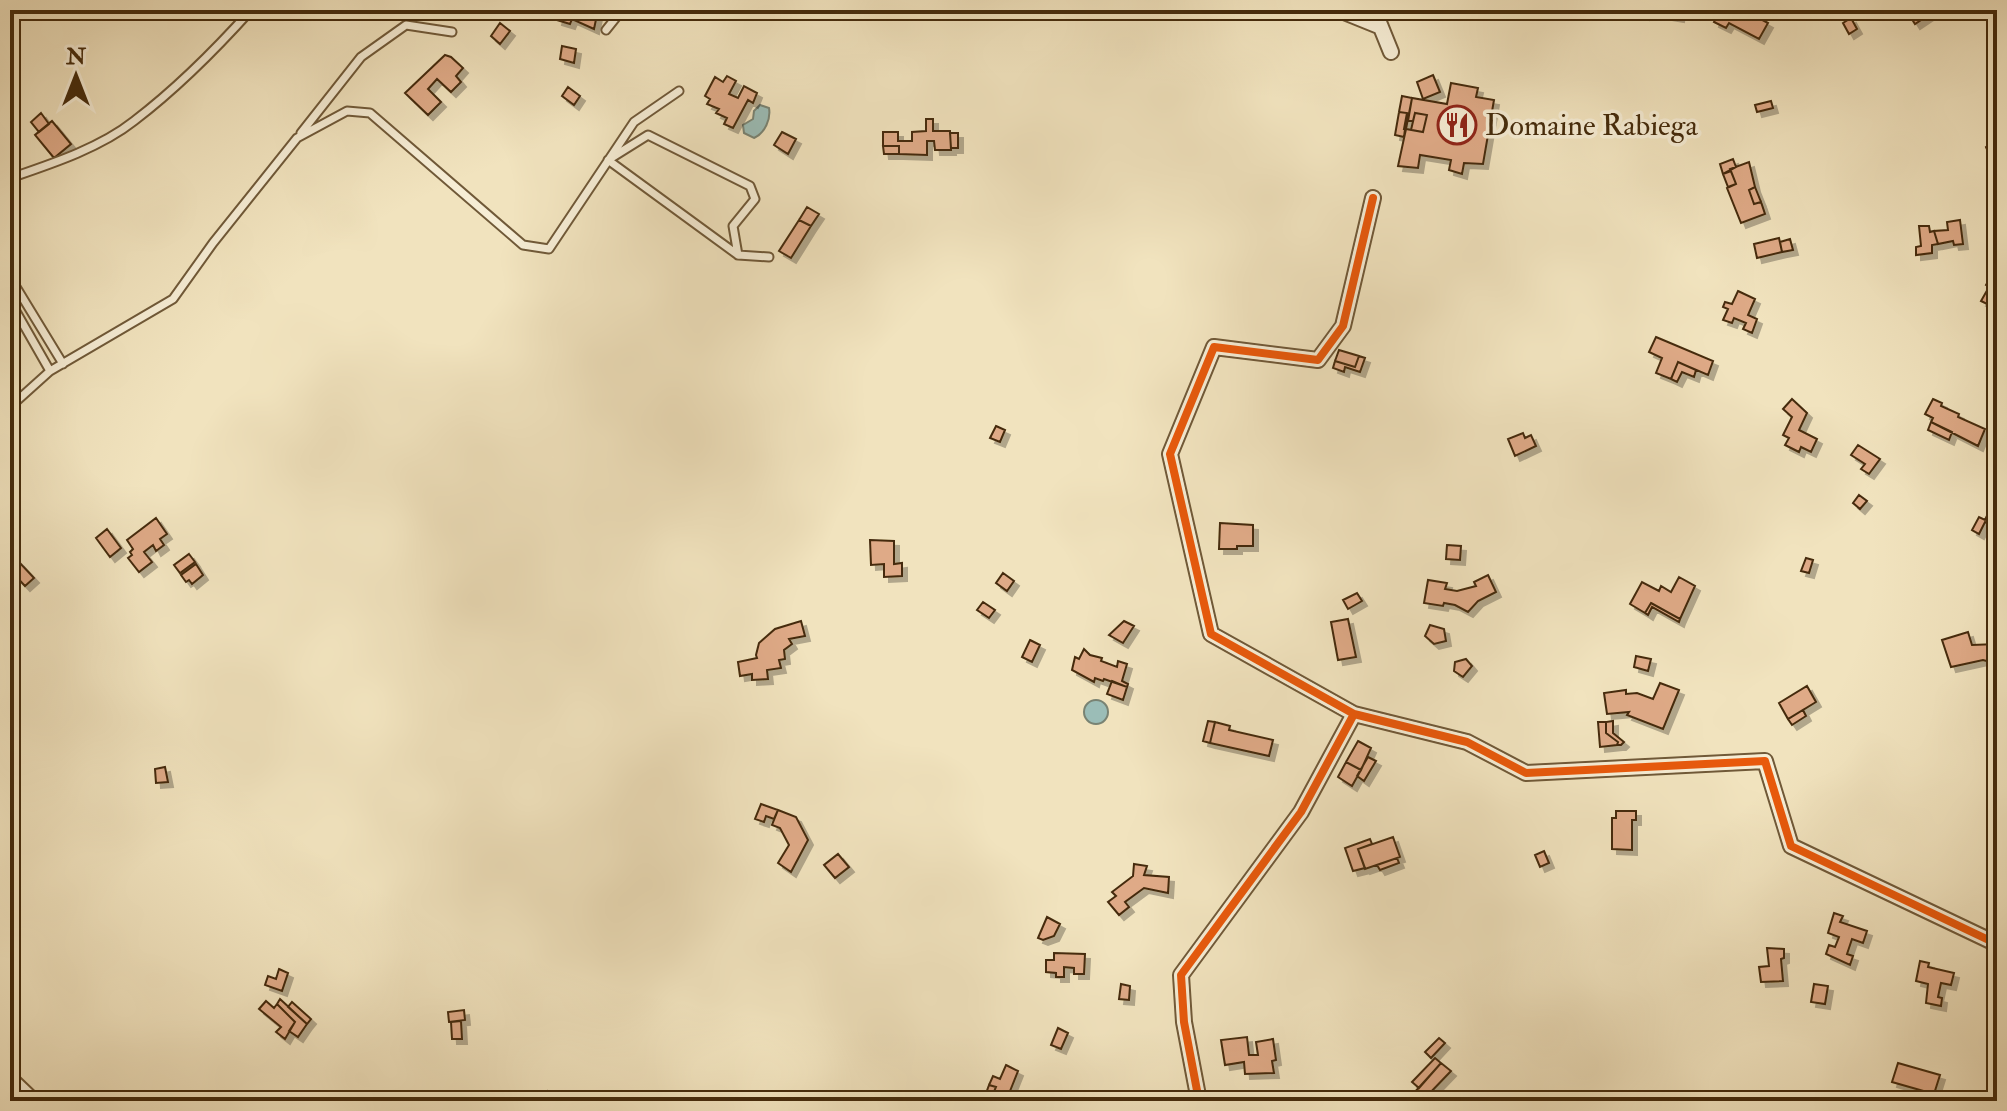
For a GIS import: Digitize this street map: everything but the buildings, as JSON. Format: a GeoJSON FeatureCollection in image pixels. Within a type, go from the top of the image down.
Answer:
{"type":"FeatureCollection","features":[{"type":"Feature","properties":{"kind":"street"},"geometry":{"type":"LineString","coordinates":[[1339,10],[1381,27]]}},
{"type":"Feature","properties":{"kind":"street"},"geometry":{"type":"LineString","coordinates":[[1374,10],[1391,52]]}},
{"type":"Feature","properties":{"kind":"street"},"geometry":{"type":"LineString","coordinates":[[1373,198],[1343,326],[1318,360],[1214,347],[1170,454],[1211,634],[1354,714],[1467,742],[1526,773],[1765,761],[1791,846],[1997,944]]}},
{"type":"Feature","properties":{"kind":"street"},"geometry":{"type":"LineString","coordinates":[[1199,1101],[1184,1022],[1181,975],[1301,812],[1354,714]]}},
{"type":"Feature","properties":{"kind":"street"},"geometry":{"type":"LineString","coordinates":[[10,1080],[32,1101]]}},
{"type":"Feature","properties":{"kind":"lane"},"geometry":{"type":"LineString","coordinates":[[10,178],[61,161],[132,123],[223,41],[251,10]]}},
{"type":"Feature","properties":{"kind":"lane"},"geometry":{"type":"LineString","coordinates":[[606,30],[622,10]]}},
{"type":"Feature","properties":{"kind":"lane"},"geometry":{"type":"LineString","coordinates":[[10,407],[50,371],[173,299],[213,243],[361,57],[406,25],[452,32]]}},
{"type":"Feature","properties":{"kind":"lane"},"geometry":{"type":"LineString","coordinates":[[297,138],[347,111],[370,113],[523,245],[549,249],[634,122],[679,91]]}},
{"type":"Feature","properties":{"kind":"lane"},"geometry":{"type":"LineString","coordinates":[[608,160],[648,135],[750,186],[755,199],[733,226],[738,255]]}},
{"type":"Feature","properties":{"kind":"lane"},"geometry":{"type":"LineString","coordinates":[[608,160],[738,255],[769,257]]}},
{"type":"Feature","properties":{"kind":"lane"},"geometry":{"type":"LineString","coordinates":[[10,277],[63,364]]}},
{"type":"Feature","properties":{"kind":"lane"},"geometry":{"type":"LineString","coordinates":[[10,301],[50,371]]}},
{"type":"Feature","properties":{"kind":"water"},"geometry":{"type":"Polygon","coordinates":[[[760,105],[769,108],[769,117],[764,129],[754,138],[744,133],[743,125],[753,119],[754,111],[760,105]]]}},
{"type":"Feature","properties":{"kind":"water"},"geometry":{"type":"Polygon","coordinates":[[[1096,700],[1107,707],[1108,712],[1101,723],[1096,724],[1085,717],[1084,712],[1091,701],[1096,700]]]}},
{"type":"Feature","properties":{"kind":"cycle path"},"geometry":{"type":"LineString","coordinates":[[1373,198],[1343,326],[1318,360],[1214,347],[1170,454],[1211,634],[1354,714],[1467,742],[1526,773],[1765,761],[1791,846],[1997,944]]}},
{"type":"Feature","properties":{"kind":"cycle path"},"geometry":{"type":"LineString","coordinates":[[1199,1101],[1184,1022],[1181,975],[1301,812],[1354,714]]}},
{"type":"Feature","properties":{"kind":"place","name":"Domaine Rabiega"},"geometry":{"type":"Point","coordinates":[1457,125]}}]}
